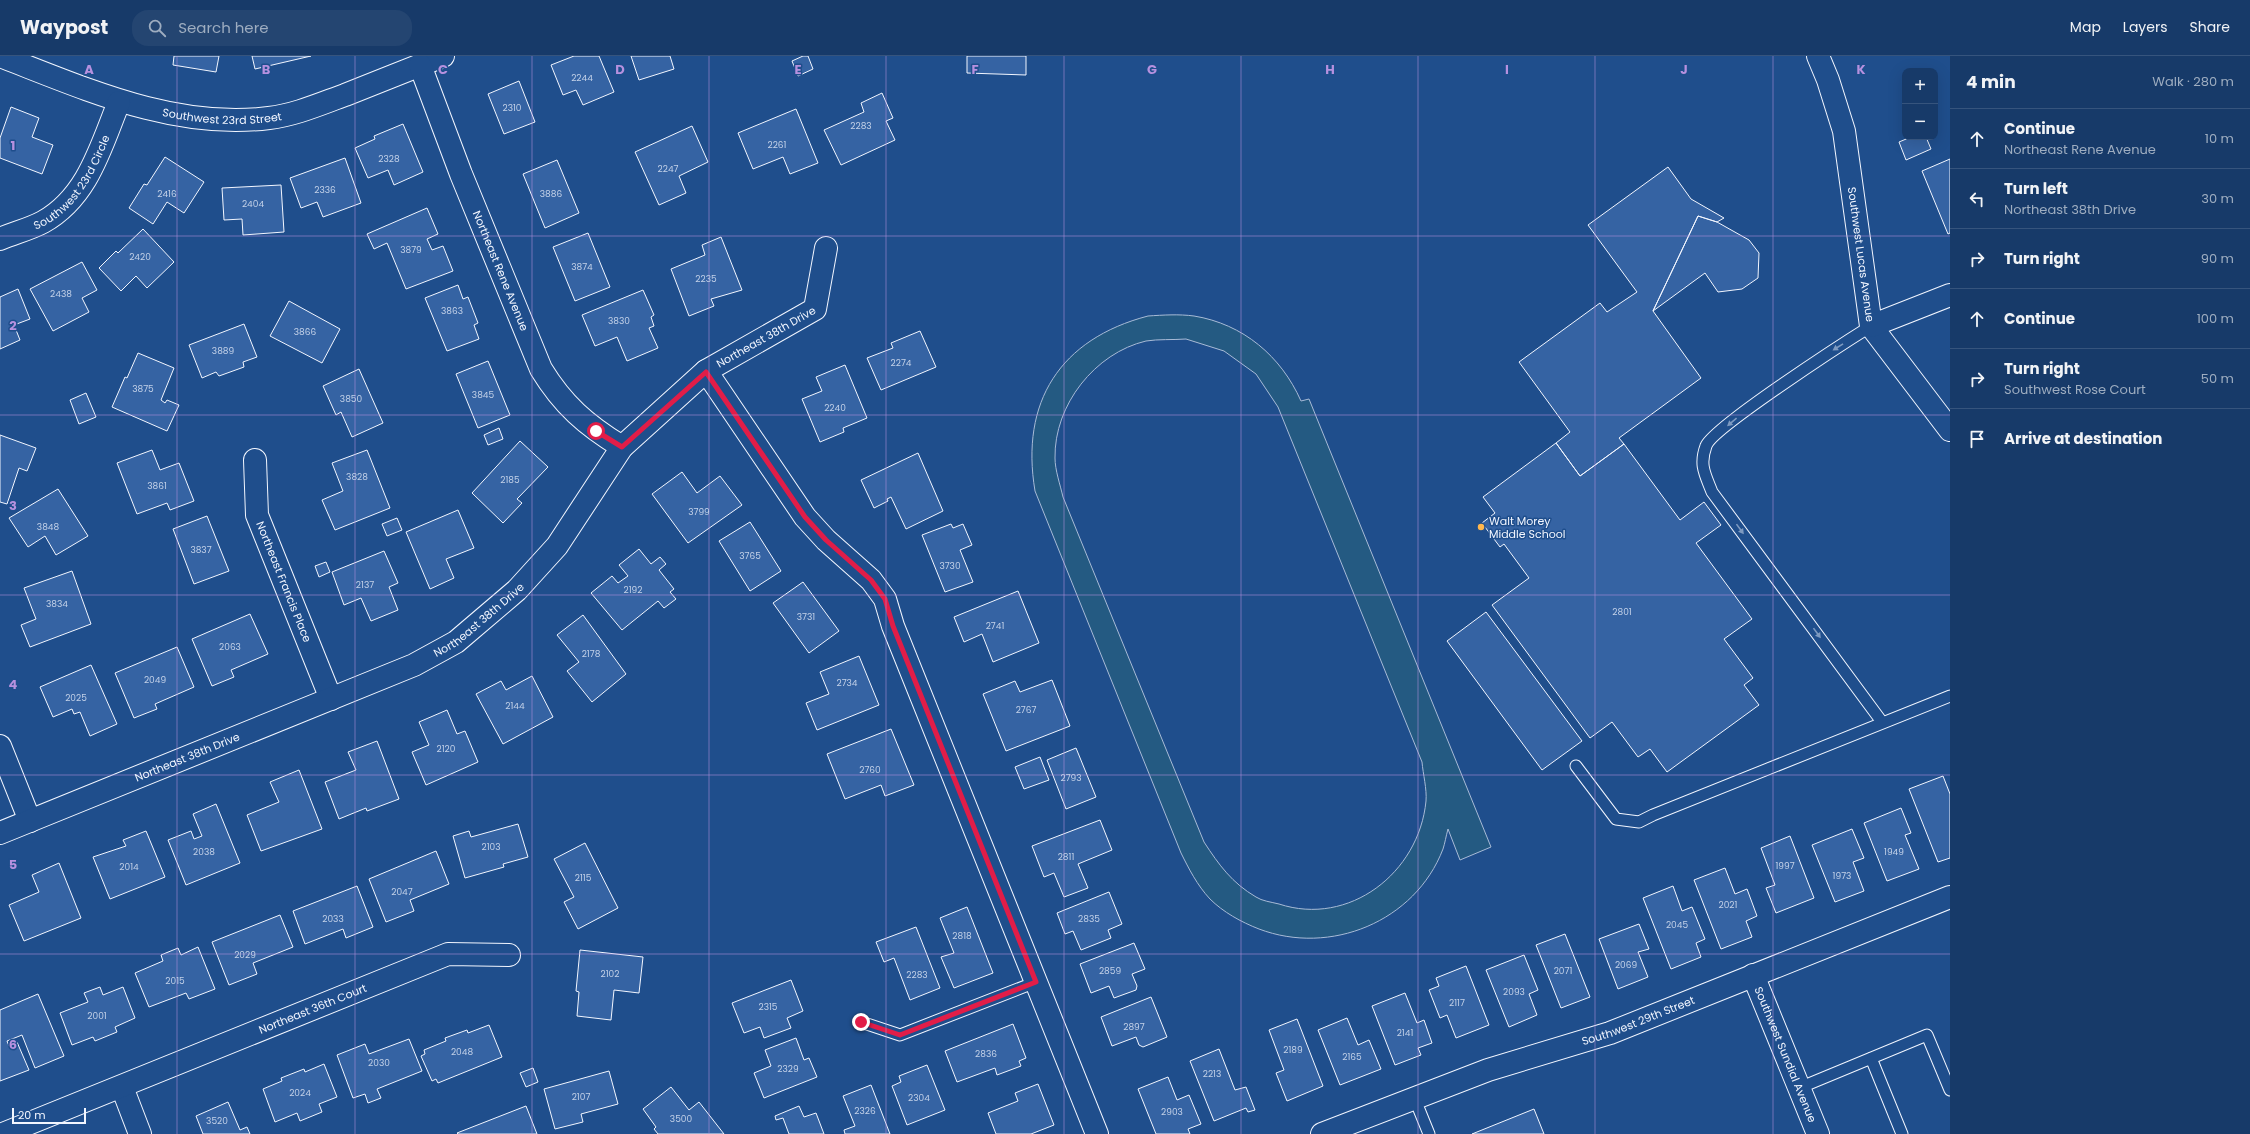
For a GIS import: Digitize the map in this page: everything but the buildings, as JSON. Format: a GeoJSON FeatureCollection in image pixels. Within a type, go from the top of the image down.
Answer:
{"type":"FeatureCollection","features":[{"type":"Feature","properties":{"kind":"street","name":"Southwest 23rd Street"},"geometry":{"type":"LineString","coordinates":[[0,56],[119,102],[206,118],[238,120],[270,118],[308,109],[443,56]]}},
{"type":"Feature","properties":{"kind":"street","name":"Southwest Lucas Avenue"},"geometry":{"type":"LineString","coordinates":[[1818,56],[1828,80],[1844,131],[1871,326],[1950,430]]}},
{"type":"Feature","properties":{"kind":"street","name":"Northeast Rene Avenue"},"geometry":{"type":"LineString","coordinates":[[420,65],[461,174],[541,369],[556,393],[574,413],[596,431],[622,447]]}},
{"type":"Feature","properties":{"kind":"street","name":"Southwest 23rd Circle"},"geometry":{"type":"LineString","coordinates":[[0,239],[44,221],[67,203],[77,192],[87,180],[119,102]]}},
{"type":"Feature","properties":{"kind":"street","name":"Northeast 38th Drive"},"geometry":{"type":"LineString","coordinates":[[0,833],[414,665],[456,642],[517,590],[557,546],[622,447],[706,372],[815,309],[826,248]]}},
{"type":"Feature","properties":{"kind":"street"},"geometry":{"type":"LineString","coordinates":[[1871,326],[1950,295]]}},
{"type":"Feature","properties":{"kind":"street"},"geometry":{"type":"LineString","coordinates":[[706,372],[805,517],[826,540],[871,580],[885,599],[893,626],[1097,1134]]}},
{"type":"Feature","properties":{"kind":"street","name":"Northeast Francis Place"},"geometry":{"type":"LineString","coordinates":[[255,460],[257,514],[330,699]]}},
{"type":"Feature","properties":{"kind":"street"},"geometry":{"type":"LineString","coordinates":[[0,746],[30,821]]}},
{"type":"Feature","properties":{"kind":"street","name":"Southwest 29th Street"},"geometry":{"type":"LineString","coordinates":[[1322,1134],[1414,1097],[1488,1070],[1610,1033],[1950,896]]}},
{"type":"Feature","properties":{"kind":"street","name":"Northeast 36th Court"},"geometry":{"type":"LineString","coordinates":[[3,1134],[448,954],[508,955]]}},
{"type":"Feature","properties":{"kind":"street","name":"Southwest Sundial Avenue"},"geometry":{"type":"LineString","coordinates":[[1754,975],[1818,1134]]}},
{"type":"Feature","properties":{"kind":"street"},"geometry":{"type":"LineString","coordinates":[[122,1087],[140,1134]]}},
{"type":"Feature","properties":{"kind":"lane"},"geometry":{"type":"LineString","coordinates":[[1871,326],[1817,361],[1734,419],[1706,444],[1702,466],[1712,492],[1882,722]]}},
{"type":"Feature","properties":{"kind":"lane"},"geometry":{"type":"LineString","coordinates":[[1576,766],[1616,819],[1639,822],[1882,722],[1950,696]]}},
{"type":"Feature","properties":{"kind":"lane"},"geometry":{"type":"LineString","coordinates":[[861,1022],[900,1035],[1036,982]]}},
{"type":"Feature","properties":{"kind":"lane"},"geometry":{"type":"LineString","coordinates":[[1799,1088],[1927,1035],[1950,1090]]}},
{"type":"Feature","properties":{"kind":"lane"},"geometry":{"type":"LineString","coordinates":[[1871,1058],[1902,1134]]}},
{"type":"Feature","properties":{"kind":"lane"},"geometry":{"type":"LineString","coordinates":[[1414,1097],[1429,1134]]}},
{"type":"Feature","properties":{"kind":"shaded area"},"geometry":{"type":"Polygon","coordinates":[[[1177,315],[1194,316],[1229,326],[1258,345],[1271,356],[1293,385],[1301,401],[1309,399],[1491,847],[1460,860],[1448,829],[1443,849],[1430,875],[1412,896],[1391,914],[1367,926],[1341,935],[1314,938],[1286,936],[1259,929],[1233,916],[1210,899],[1197,883],[1181,853],[1035,491],[1032,459],[1034,429],[1041,403],[1053,379],[1070,358],[1091,341],[1117,326],[1148,316],[1177,315]],[[1186,339],[1155,340],[1146,341],[1127,347],[1110,357],[1095,369],[1081,384],[1070,401],[1062,419],[1057,438],[1055,463],[1063,497],[1204,842],[1233,880],[1247,892],[1258,898],[1305,909],[1331,908],[1354,901],[1376,888],[1395,871],[1410,851],[1421,827],[1426,801],[1422,762],[1278,407],[1256,374],[1224,351],[1186,339]]]}},
{"type":"Feature","properties":{"kind":"place","name":"Walt Morey Middle School"},"geometry":{"type":"Point","coordinates":[1481,527]}},
{"type":"Feature","properties":{"kind":"route"},"geometry":{"type":"LineString","coordinates":[[596,431],[622,447],[706,372],[805,517],[826,540],[847,557],[871,580],[885,599],[893,626],[1036,982],[900,1035],[861,1022]]}}]}
